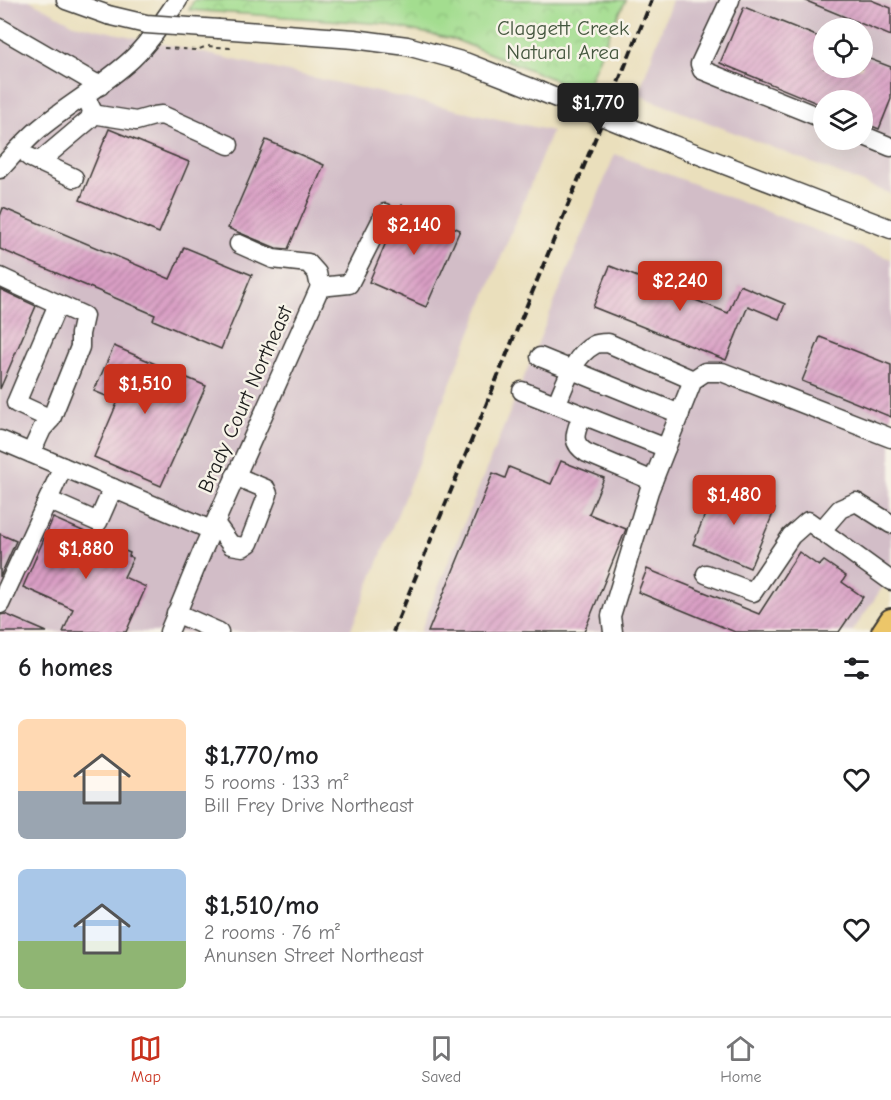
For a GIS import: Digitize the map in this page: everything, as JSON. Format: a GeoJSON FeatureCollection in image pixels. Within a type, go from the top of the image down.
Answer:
{"type":"FeatureCollection","features":[{"type":"Feature","properties":{"kind":"street"},"geometry":{"type":"LineString","coordinates":[[66,0],[108,15],[146,24],[354,39],[407,46],[465,62],[891,229]]}},
{"type":"Feature","properties":{"kind":"street"},"geometry":{"type":"LineString","coordinates":[[0,169],[39,130],[100,86],[133,58],[178,0]]}},
{"type":"Feature","properties":{"kind":"street"},"geometry":{"type":"LineString","coordinates":[[730,0],[700,64],[702,70],[813,115]]}},
{"type":"Feature","properties":{"kind":"street"},"geometry":{"type":"LineString","coordinates":[[0,28],[100,86]]}},
{"type":"Feature","properties":{"kind":"street"},"geometry":{"type":"LineString","coordinates":[[39,162],[90,119],[92,110],[81,99]]}},
{"type":"Feature","properties":{"kind":"street"},"geometry":{"type":"LineString","coordinates":[[92,114],[136,122],[162,115],[229,145]]}},
{"type":"Feature","properties":{"kind":"street"},"geometry":{"type":"LineString","coordinates":[[873,140],[891,147]]}},
{"type":"Feature","properties":{"kind":"street"},"geometry":{"type":"LineString","coordinates":[[16,151],[74,178]]}},
{"type":"Feature","properties":{"kind":"street"},"geometry":{"type":"LineString","coordinates":[[240,244],[273,259],[308,263],[317,273],[320,287],[348,284],[385,213]]}},
{"type":"Feature","properties":{"kind":"street"},"geometry":{"type":"LineString","coordinates":[[0,277],[84,316],[80,347],[51,419],[42,429],[31,453]]}},
{"type":"Feature","properties":{"kind":"street","name":"Brady Court Northeast"},"geometry":{"type":"LineString","coordinates":[[169,632],[213,526],[320,287]]}},
{"type":"Feature","properties":{"kind":"street"},"geometry":{"type":"LineString","coordinates":[[51,419],[16,403],[58,304]]}},
{"type":"Feature","properties":{"kind":"street"},"geometry":{"type":"LineString","coordinates":[[556,405],[582,354],[595,344],[608,343],[693,381]]}},
{"type":"Feature","properties":{"kind":"street"},"geometry":{"type":"LineString","coordinates":[[540,357],[680,414]]}},
{"type":"Feature","properties":{"kind":"street"},"geometry":{"type":"LineString","coordinates":[[613,632],[611,616],[653,481],[693,381],[705,372],[722,372],[891,438]]}},
{"type":"Feature","properties":{"kind":"street"},"geometry":{"type":"LineString","coordinates":[[522,391],[666,448]]}},
{"type":"Feature","properties":{"kind":"street"},"geometry":{"type":"LineString","coordinates":[[582,415],[576,432],[576,441],[580,449],[653,481]]}},
{"type":"Feature","properties":{"kind":"street"},"geometry":{"type":"LineString","coordinates":[[0,440],[113,488],[213,526],[231,544],[243,547],[249,543],[268,494],[266,489],[235,476]]}},
{"type":"Feature","properties":{"kind":"street"},"geometry":{"type":"LineString","coordinates":[[0,604],[63,467]]}},
{"type":"Feature","properties":{"kind":"street"},"geometry":{"type":"LineString","coordinates":[[48,500],[98,522],[113,488]]}},
{"type":"Feature","properties":{"kind":"street"},"geometry":{"type":"LineString","coordinates":[[821,531],[840,509],[856,502],[891,524]]}},
{"type":"Feature","properties":{"kind":"street"},"geometry":{"type":"LineString","coordinates":[[706,574],[753,592],[791,536],[808,521],[891,581]]}},
{"type":"Feature","properties":{"kind":"street"},"geometry":{"type":"LineString","coordinates":[[177,613],[219,632]]}},
{"type":"Feature","properties":{"kind":"path"},"geometry":{"type":"LineString","coordinates":[[143,47],[196,50],[207,46]]}},
{"type":"Feature","properties":{"kind":"shaded area"},"geometry":{"type":"Polygon","coordinates":[[[0,0],[29,0],[74,24],[552,131],[350,632],[0,632],[0,0]]]}},
{"type":"Feature","properties":{"kind":"shaded area"},"geometry":{"type":"Polygon","coordinates":[[[672,0],[891,0],[891,194],[638,95],[672,0]]]}},
{"type":"Feature","properties":{"kind":"shaded area"},"geometry":{"type":"Polygon","coordinates":[[[615,154],[891,259],[891,575],[852,632],[420,632],[615,154]]]}},
{"type":"Feature","properties":{"kind":"green space","name":"Claggett Creek Natural Area"},"geometry":{"type":"Polygon","coordinates":[[[194,0],[626,0],[585,92],[456,40],[384,24],[189,10],[194,0]]]}},
{"type":"Feature","properties":{"kind":"building"},"geometry":{"type":"Polygon","coordinates":[[[804,0],[871,0],[891,8],[891,36],[873,29],[873,18],[848,18],[804,0]]]}},
{"type":"Feature","properties":{"kind":"building"},"geometry":{"type":"Polygon","coordinates":[[[744,7],[813,35],[813,78],[873,78],[873,60],[891,67],[891,99],[879,129],[873,127],[873,90],[813,90],[813,101],[720,63],[744,7]]]}},
{"type":"Feature","properties":{"kind":"building"},"geometry":{"type":"Polygon","coordinates":[[[109,129],[189,162],[159,233],[80,200],[109,129]]]}},
{"type":"Feature","properties":{"kind":"building"},"geometry":{"type":"Polygon","coordinates":[[[266,140],[324,165],[288,249],[276,248],[228,228],[266,140]]]}},
{"type":"Feature","properties":{"kind":"building"},"geometry":{"type":"Polygon","coordinates":[[[402,205],[460,230],[426,307],[369,282],[402,205]]]}},
{"type":"Feature","properties":{"kind":"building"},"geometry":{"type":"Polygon","coordinates":[[[3,208],[170,279],[184,247],[252,275],[221,349],[153,320],[155,315],[0,249],[0,216],[3,208]]]}},
{"type":"Feature","properties":{"kind":"building"},"geometry":{"type":"Polygon","coordinates":[[[610,266],[728,313],[740,285],[785,304],[779,319],[748,306],[726,360],[593,307],[610,266]]]}},
{"type":"Feature","properties":{"kind":"building"},"geometry":{"type":"Polygon","coordinates":[[[0,289],[36,306],[0,389],[0,289]]]}},
{"type":"Feature","properties":{"kind":"building"},"geometry":{"type":"Polygon","coordinates":[[[820,337],[891,365],[891,417],[802,381],[820,337]]]}},
{"type":"Feature","properties":{"kind":"building"},"geometry":{"type":"Polygon","coordinates":[[[114,346],[206,386],[161,486],[94,457],[118,401],[94,391],[114,346]]]}},
{"type":"Feature","properties":{"kind":"building"},"geometry":{"type":"Polygon","coordinates":[[[561,461],[604,478],[589,514],[626,529],[584,632],[428,632],[493,473],[505,478],[509,467],[551,484],[561,461]]]}},
{"type":"Feature","properties":{"kind":"building"},"geometry":{"type":"Polygon","coordinates":[[[717,485],[775,509],[750,568],[693,544],[717,485]]]}},
{"type":"Feature","properties":{"kind":"building"},"geometry":{"type":"Polygon","coordinates":[[[53,518],[130,553],[129,556],[133,558],[124,577],[146,587],[126,632],[63,632],[73,609],[23,587],[53,518]]]}},
{"type":"Feature","properties":{"kind":"building"},"geometry":{"type":"Polygon","coordinates":[[[0,534],[16,541],[0,577],[0,534]]]}},
{"type":"Feature","properties":{"kind":"building"},"geometry":{"type":"Polygon","coordinates":[[[799,552],[819,566],[824,561],[846,576],[842,582],[863,597],[839,632],[735,632],[638,592],[647,569],[759,614],[799,552]]]}},
{"type":"Feature","properties":{"kind":"building"},"geometry":{"type":"Polygon","coordinates":[[[5,614],[47,632],[0,632],[0,615],[5,614]]]}},
{"type":"Feature","properties":{"kind":"railway"},"geometry":{"type":"LineString","coordinates":[[393,632],[652,0]]}}]}
